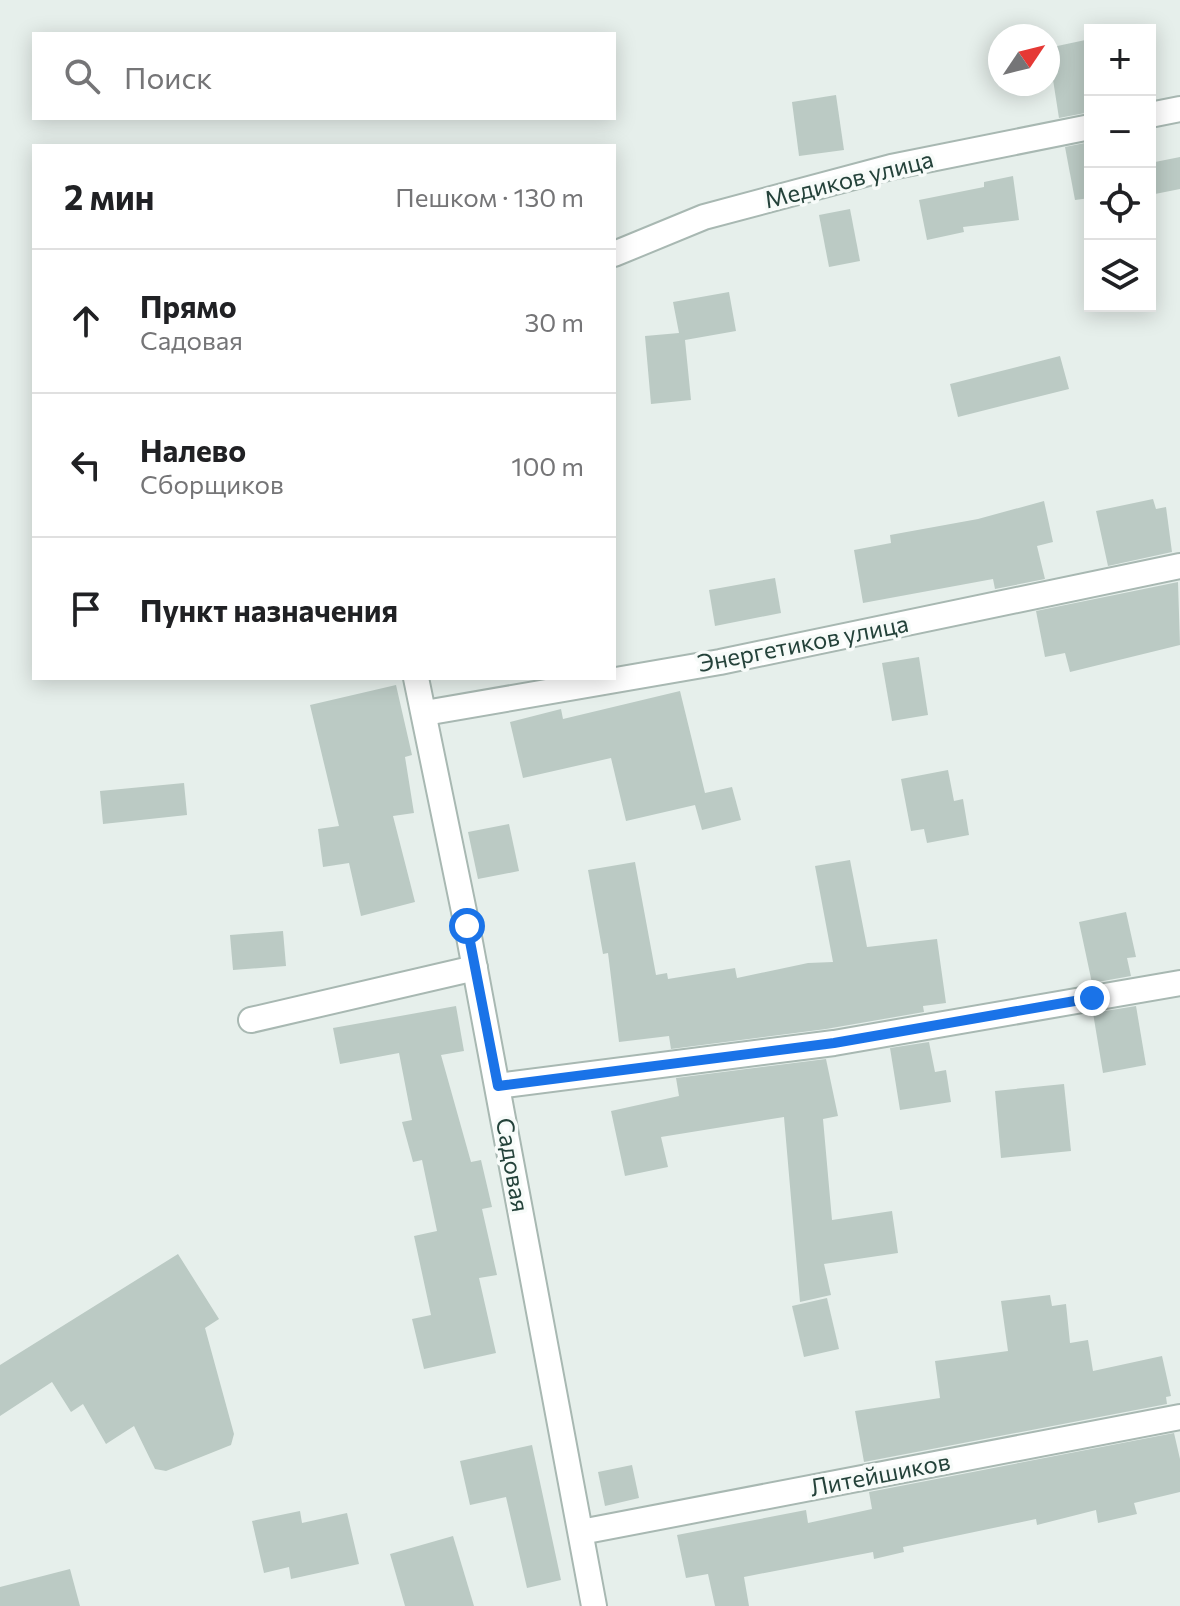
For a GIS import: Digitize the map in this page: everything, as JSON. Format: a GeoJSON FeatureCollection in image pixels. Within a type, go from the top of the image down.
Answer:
{"type":"FeatureCollection","features":[{"type":"Feature","properties":{"kind":"street"},"geometry":{"type":"LineString","coordinates":[[1156,114],[1180,109]]}},
{"type":"Feature","properties":{"kind":"street","name":"Медиков улица"},"geometry":{"type":"LineString","coordinates":[[616,253],[718,213],[891,167],[1084,128]]}},
{"type":"Feature","properties":{"kind":"street","name":"Энергетиков улица"},"geometry":{"type":"LineString","coordinates":[[616,680],[720,662],[1180,566]]}},
{"type":"Feature","properties":{"kind":"street","name":"Садовая"},"geometry":{"type":"LineString","coordinates":[[417,680],[498,1086],[594,1606]]}},
{"type":"Feature","properties":{"kind":"street","name":"Энергетиков улица"},"geometry":{"type":"LineString","coordinates":[[425,713],[616,680]]}},
{"type":"Feature","properties":{"kind":"street"},"geometry":{"type":"LineString","coordinates":[[251,1020],[475,968]]}},
{"type":"Feature","properties":{"kind":"street"},"geometry":{"type":"LineString","coordinates":[[498,1086],[834,1043],[1180,983]]}},
{"type":"Feature","properties":{"kind":"street","name":"Литейшиков"},"geometry":{"type":"LineString","coordinates":[[581,1532],[1180,1417]]}},
{"type":"Feature","properties":{"kind":"building"},"geometry":{"type":"Polygon","coordinates":[[[1084,40],[1084,113],[1059,118],[1056,96],[1060,96],[1060,45],[1084,40]]]}},
{"type":"Feature","properties":{"kind":"building"},"geometry":{"type":"Polygon","coordinates":[[[836,95],[844,150],[799,156],[792,102],[836,95]]]}},
{"type":"Feature","properties":{"kind":"building"},"geometry":{"type":"Polygon","coordinates":[[[1084,143],[1084,199],[1075,200],[1065,147],[1084,143]]]}},
{"type":"Feature","properties":{"kind":"building"},"geometry":{"type":"Polygon","coordinates":[[[1180,157],[1180,189],[1156,194],[1156,162],[1180,157]]]}},
{"type":"Feature","properties":{"kind":"building"},"geometry":{"type":"Polygon","coordinates":[[[1013,176],[1019,220],[963,227],[964,232],[927,240],[919,200],[984,187],[984,182],[1013,176]]]}},
{"type":"Feature","properties":{"kind":"building"},"geometry":{"type":"Polygon","coordinates":[[[850,209],[860,261],[829,267],[819,215],[850,209]]]}},
{"type":"Feature","properties":{"kind":"building"},"geometry":{"type":"Polygon","coordinates":[[[729,292],[736,331],[685,340],[691,400],[651,404],[645,336],[679,333],[673,302],[729,292]]]}},
{"type":"Feature","properties":{"kind":"building"},"geometry":{"type":"Polygon","coordinates":[[[1060,356],[1069,389],[958,417],[950,384],[1060,356]]]}},
{"type":"Feature","properties":{"kind":"building"},"geometry":{"type":"Polygon","coordinates":[[[1153,499],[1156,509],[1166,507],[1172,552],[1108,566],[1096,511],[1153,499]]]}},
{"type":"Feature","properties":{"kind":"building"},"geometry":{"type":"Polygon","coordinates":[[[1044,501],[1053,542],[1037,546],[1045,579],[995,589],[993,579],[863,603],[854,550],[891,543],[890,535],[978,519],[1044,501]]]}},
{"type":"Feature","properties":{"kind":"building"},"geometry":{"type":"Polygon","coordinates":[[[775,578],[781,613],[715,626],[709,590],[775,578]]]}},
{"type":"Feature","properties":{"kind":"building"},"geometry":{"type":"Polygon","coordinates":[[[1178,582],[1180,645],[1070,672],[1065,653],[1045,657],[1036,611],[1178,582]]]}},
{"type":"Feature","properties":{"kind":"building"},"geometry":{"type":"Polygon","coordinates":[[[919,657],[928,715],[892,721],[882,663],[919,657]]]}},
{"type":"Feature","properties":{"kind":"building"},"geometry":{"type":"Polygon","coordinates":[[[396,685],[412,755],[405,757],[414,813],[393,816],[415,902],[361,916],[349,863],[323,867],[318,829],[339,826],[310,705],[396,685]]]}},
{"type":"Feature","properties":{"kind":"building"},"geometry":{"type":"Polygon","coordinates":[[[680,691],[705,793],[732,787],[741,820],[702,830],[695,805],[626,821],[611,758],[523,778],[510,722],[561,709],[563,719],[680,691]]]}},
{"type":"Feature","properties":{"kind":"building"},"geometry":{"type":"Polygon","coordinates":[[[948,770],[954,801],[963,799],[969,835],[927,843],[924,829],[911,831],[901,779],[948,770]]]}},
{"type":"Feature","properties":{"kind":"building"},"geometry":{"type":"Polygon","coordinates":[[[184,783],[187,815],[103,824],[100,791],[184,783]]]}},
{"type":"Feature","properties":{"kind":"building"},"geometry":{"type":"Polygon","coordinates":[[[509,824],[519,871],[478,879],[468,832],[509,824]]]}},
{"type":"Feature","properties":{"kind":"building"},"geometry":{"type":"Polygon","coordinates":[[[850,860],[867,947],[937,939],[946,1003],[923,1006],[924,1012],[826,1029],[671,1049],[669,1036],[619,1042],[608,953],[603,954],[588,870],[635,862],[656,975],[667,973],[668,979],[735,968],[737,978],[808,963],[833,962],[815,866],[850,860]]]}},
{"type":"Feature","properties":{"kind":"building"},"geometry":{"type":"Polygon","coordinates":[[[1126,912],[1136,957],[1127,958],[1131,976],[1092,983],[1079,922],[1126,912]]]}},
{"type":"Feature","properties":{"kind":"building"},"geometry":{"type":"Polygon","coordinates":[[[283,931],[286,966],[233,970],[230,935],[283,931]]]}},
{"type":"Feature","properties":{"kind":"building"},"geometry":{"type":"Polygon","coordinates":[[[456,1006],[464,1051],[441,1055],[471,1162],[481,1160],[492,1207],[482,1209],[497,1275],[479,1278],[496,1353],[424,1369],[412,1319],[431,1315],[414,1236],[437,1231],[422,1160],[413,1162],[402,1122],[412,1120],[399,1053],[340,1064],[333,1028],[456,1006]]]}},
{"type":"Feature","properties":{"kind":"building"},"geometry":{"type":"Polygon","coordinates":[[[1136,1006],[1146,1065],[1103,1073],[1093,1013],[1136,1006]]]}},
{"type":"Feature","properties":{"kind":"building"},"geometry":{"type":"Polygon","coordinates":[[[929,1042],[935,1072],[946,1070],[951,1102],[900,1110],[890,1048],[929,1042]]]}},
{"type":"Feature","properties":{"kind":"building"},"geometry":{"type":"Polygon","coordinates":[[[826,1059],[838,1116],[823,1119],[832,1220],[892,1211],[898,1253],[824,1264],[831,1295],[800,1302],[784,1117],[661,1137],[668,1167],[625,1176],[611,1111],[679,1096],[676,1078],[826,1059]]]}},
{"type":"Feature","properties":{"kind":"building"},"geometry":{"type":"Polygon","coordinates":[[[1064,1084],[1071,1151],[1001,1158],[995,1091],[1064,1084]]]}},
{"type":"Feature","properties":{"kind":"building"},"geometry":{"type":"Polygon","coordinates":[[[178,1254],[219,1319],[205,1328],[234,1434],[231,1445],[166,1471],[155,1469],[134,1426],[106,1444],[83,1404],[71,1412],[52,1382],[0,1416],[0,1365],[178,1254]]]}},
{"type":"Feature","properties":{"kind":"building"},"geometry":{"type":"Polygon","coordinates":[[[1050,1295],[1052,1306],[1066,1304],[1070,1343],[1088,1340],[1093,1371],[1162,1356],[1171,1396],[1166,1397],[1167,1404],[864,1462],[855,1411],[940,1398],[935,1361],[1008,1351],[1001,1301],[1050,1295]]]}},
{"type":"Feature","properties":{"kind":"building"},"geometry":{"type":"Polygon","coordinates":[[[827,1298],[839,1349],[804,1357],[792,1306],[827,1298]]]}},
{"type":"Feature","properties":{"kind":"building"},"geometry":{"type":"Polygon","coordinates":[[[1174,1433],[1180,1459],[1180,1492],[1134,1503],[1137,1514],[1098,1523],[1096,1510],[1037,1525],[1036,1519],[903,1547],[904,1552],[874,1559],[873,1552],[744,1577],[749,1606],[715,1606],[708,1574],[686,1578],[677,1535],[806,1510],[808,1523],[872,1509],[869,1492],[1174,1433]]]}},
{"type":"Feature","properties":{"kind":"building"},"geometry":{"type":"Polygon","coordinates":[[[532,1445],[561,1580],[527,1588],[506,1497],[470,1505],[460,1461],[532,1445]]]}},
{"type":"Feature","properties":{"kind":"building"},"geometry":{"type":"Polygon","coordinates":[[[632,1465],[639,1498],[605,1506],[598,1472],[632,1465]]]}},
{"type":"Feature","properties":{"kind":"building"},"geometry":{"type":"Polygon","coordinates":[[[300,1511],[302,1523],[347,1513],[359,1564],[291,1579],[289,1567],[264,1573],[252,1521],[300,1511]]]}},
{"type":"Feature","properties":{"kind":"building"},"geometry":{"type":"Polygon","coordinates":[[[453,1536],[474,1606],[405,1606],[390,1554],[453,1536]]]}},
{"type":"Feature","properties":{"kind":"building"},"geometry":{"type":"Polygon","coordinates":[[[70,1569],[80,1606],[0,1606],[0,1587],[70,1569]]]}},
{"type":"Feature","properties":{"kind":"route"},"geometry":{"type":"LineString","coordinates":[[467,926],[498,1086],[603,1075],[834,1043],[1092,998]]}}]}
